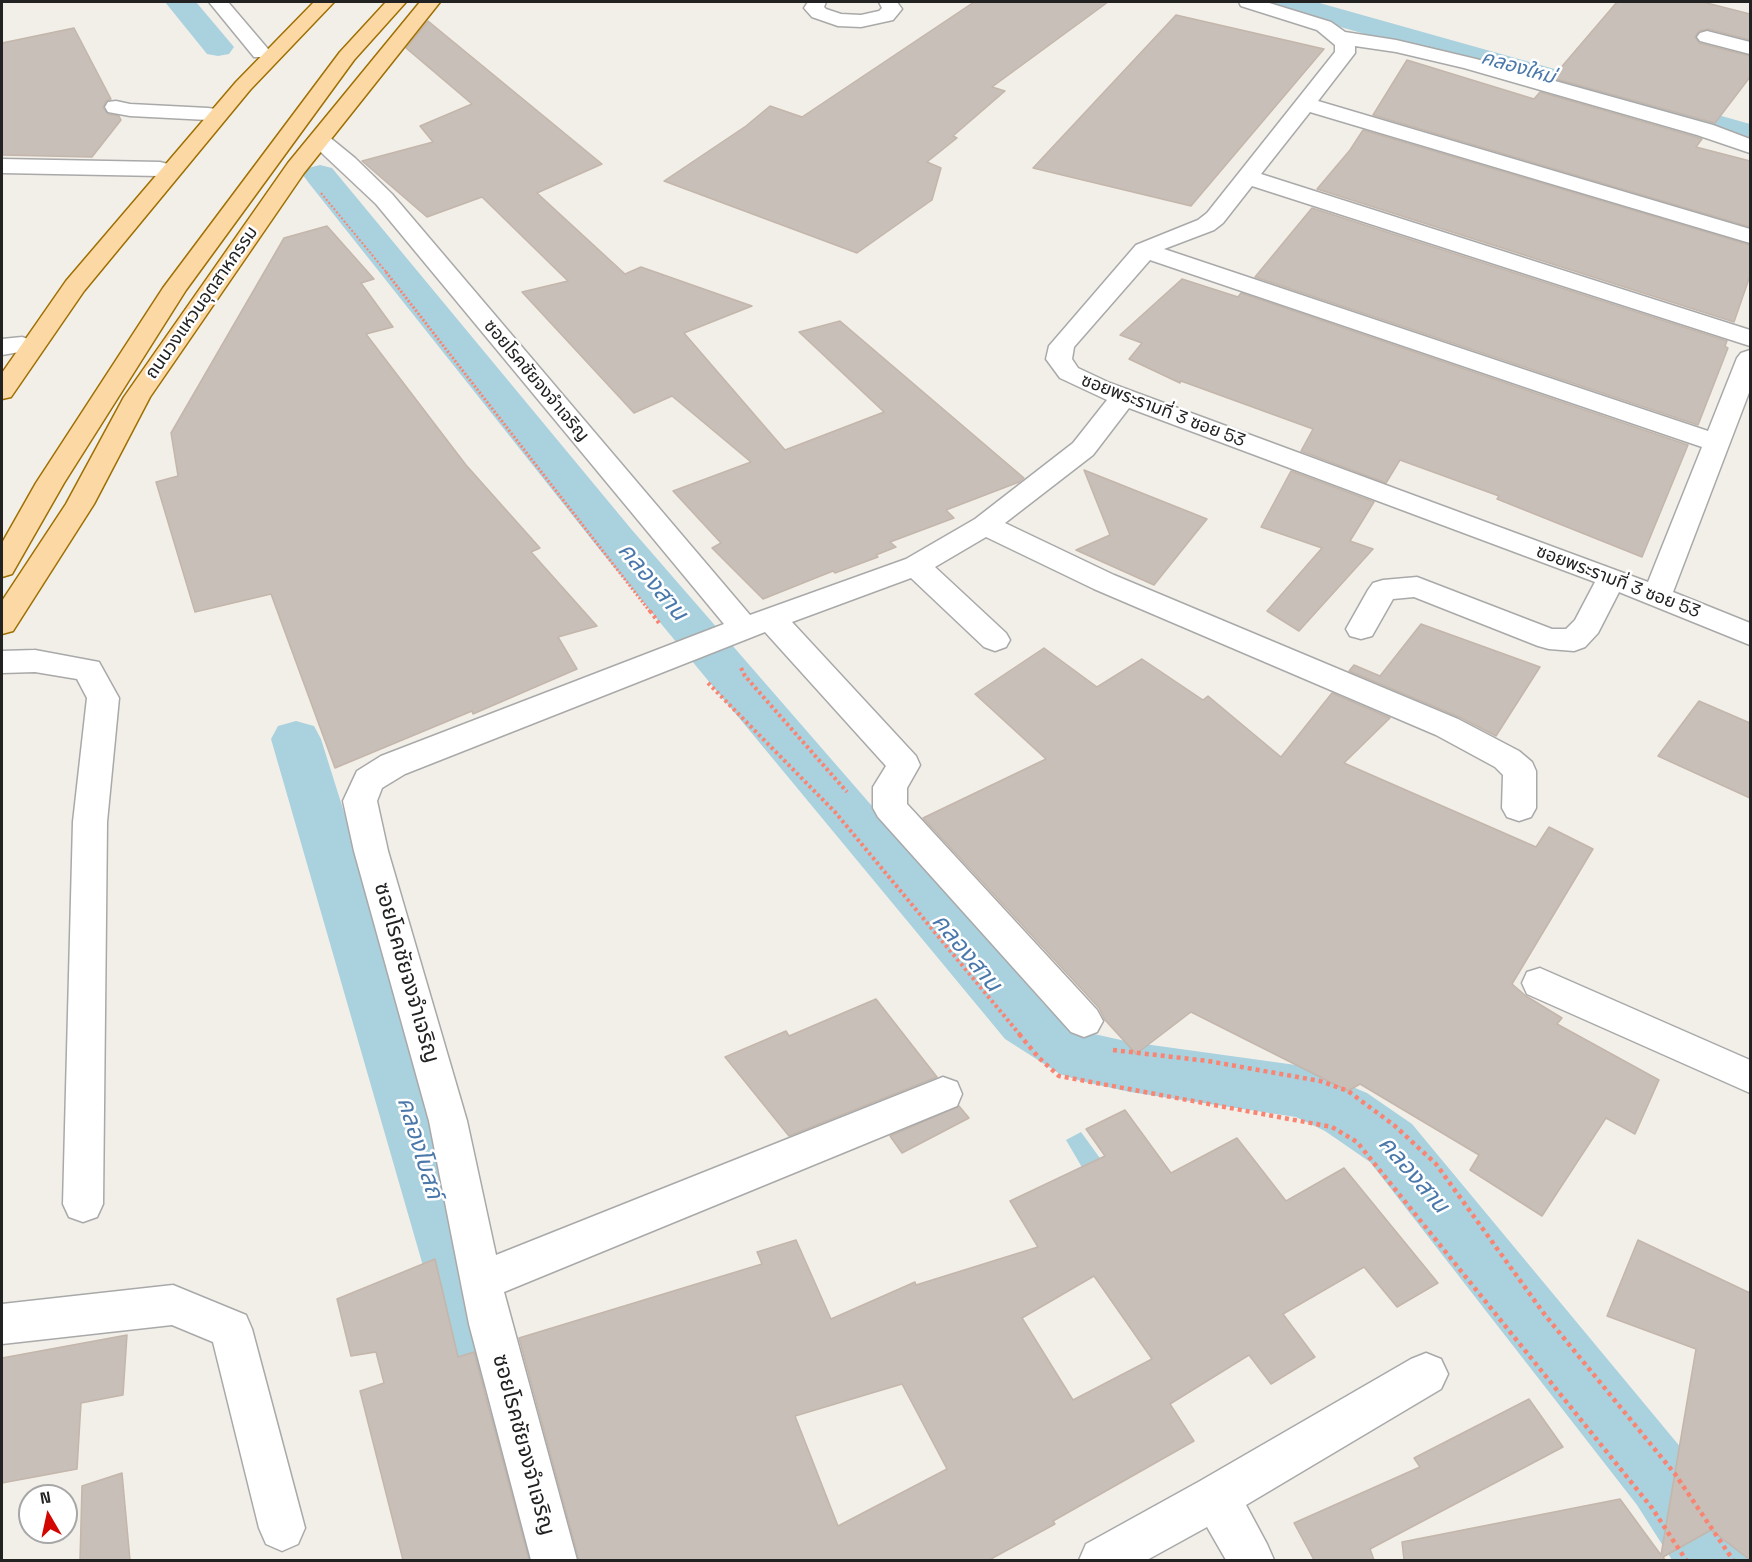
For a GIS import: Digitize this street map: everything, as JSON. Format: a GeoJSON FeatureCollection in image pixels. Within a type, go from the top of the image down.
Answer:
{"type":"FeatureCollection","features":[{"type":"Feature","properties":{"kind":"main road"},"geometry":{"type":"LineString","coordinates":[[2,371],[12,346],[159,169],[307,2]]}},
{"type":"Feature","properties":{"kind":"main road"},"geometry":{"type":"LineString","coordinates":[[2,391],[90,267],[243,86],[324,2]]}},
{"type":"Feature","properties":{"kind":"main road","name":"ถนนวงแหวนอุตสาหกรรม"},"geometry":{"type":"LineString","coordinates":[[2,567],[50,483],[175,288],[347,56],[396,2]]}},
{"type":"Feature","properties":{"kind":"main road","name":"ถนนวงแหวนอุตสาหกรรม"},"geometry":{"type":"LineString","coordinates":[[2,624],[80,504],[137,397],[296,168],[430,2]]}},
{"type":"Feature","properties":{"kind":"street"},"geometry":{"type":"LineString","coordinates":[[218,2],[261,53]]}},
{"type":"Feature","properties":{"kind":"street"},"geometry":{"type":"LineString","coordinates":[[817,2],[814,8],[819,13],[838,20],[861,21],[886,16],[892,9],[888,2]]}},
{"type":"Feature","properties":{"kind":"street"},"geometry":{"type":"LineString","coordinates":[[1248,2],[1324,26],[1340,37],[1396,46],[1469,63],[1705,130],[1750,146]]}},
{"type":"Feature","properties":{"kind":"street","name":"ซอยพระรามที่ 3 ซอย 53"},"geometry":{"type":"LineString","coordinates":[[1340,37],[1345,44],[1346,52],[1215,218],[1206,225],[1160,240],[1144,250],[1062,346],[1059,359],[1069,373],[1123,398],[1612,578],[1750,635]]}},
{"type":"Feature","properties":{"kind":"street"},"geometry":{"type":"LineString","coordinates":[[1707,37],[1750,48]]}},
{"type":"Feature","properties":{"kind":"street"},"geometry":{"type":"LineString","coordinates":[[1305,104],[1750,236]]}},
{"type":"Feature","properties":{"kind":"street"},"geometry":{"type":"LineString","coordinates":[[116,106],[130,110],[208,114]]}},
{"type":"Feature","properties":{"kind":"street","name":"ซอยโรคชัยจงจำเจริญ"},"geometry":{"type":"LineString","coordinates":[[320,141],[347,163],[384,199],[727,636]]}},
{"type":"Feature","properties":{"kind":"street"},"geometry":{"type":"LineString","coordinates":[[2,166],[159,169]]}},
{"type":"Feature","properties":{"kind":"street"},"geometry":{"type":"LineString","coordinates":[[1247,177],[1750,338]]}},
{"type":"Feature","properties":{"kind":"street"},"geometry":{"type":"LineString","coordinates":[[1144,250],[1718,443]]}},
{"type":"Feature","properties":{"kind":"street"},"geometry":{"type":"LineString","coordinates":[[1657,596],[1750,358]]}},
{"type":"Feature","properties":{"kind":"street","name":"ซอยโรคชัยจงจำเจริญ"},"geometry":{"type":"LineString","coordinates":[[554,1560],[490,1324],[448,1121],[371,851],[360,801],[369,780],[393,765],[916,566],[985,525],[1083,449],[1123,398]]}},
{"type":"Feature","properties":{"kind":"street"},"geometry":{"type":"LineString","coordinates":[[985,525],[1104,582],[1447,727],[1507,759],[1520,771],[1519,808]]}},
{"type":"Feature","properties":{"kind":"street"},"geometry":{"type":"LineString","coordinates":[[916,566],[995,640]]}},
{"type":"Feature","properties":{"kind":"street"},"geometry":{"type":"LineString","coordinates":[[1361,629],[1383,590],[1417,587],[1549,639],[1574,640],[1587,626],[1612,578]]}},
{"type":"Feature","properties":{"kind":"street"},"geometry":{"type":"LineString","coordinates":[[727,636],[904,765],[890,787],[890,808],[1084,1021]]}},
{"type":"Feature","properties":{"kind":"street"},"geometry":{"type":"LineString","coordinates":[[2,662],[34,661],[88,670],[103,698],[90,822],[83,1204]]}},
{"type":"Feature","properties":{"kind":"street"},"geometry":{"type":"LineString","coordinates":[[1540,983],[1750,1077]]}},
{"type":"Feature","properties":{"kind":"street"},"geometry":{"type":"LineString","coordinates":[[482,1281],[943,1094]]}},
{"type":"Feature","properties":{"kind":"street"},"geometry":{"type":"LineString","coordinates":[[2,1324],[173,1305],[231,1329],[282,1528]]}},
{"type":"Feature","properties":{"kind":"street"},"geometry":{"type":"LineString","coordinates":[[1102,1560],[1216,1497],[1426,1374]]}},
{"type":"Feature","properties":{"kind":"street"},"geometry":{"type":"LineString","coordinates":[[1216,1497],[1251,1560]]}},
{"type":"Feature","properties":{"kind":"path"},"geometry":{"type":"LineString","coordinates":[[727,636],[730,648],[745,676],[854,800]]}},
{"type":"Feature","properties":{"kind":"path"},"geometry":{"type":"LineString","coordinates":[[1108,1049],[1208,1061],[1320,1081],[1348,1091],[1395,1126],[1436,1164],[1545,1315],[1675,1474],[1733,1560]]}},
{"type":"Feature","properties":{"kind":"water"},"geometry":{"type":"Polygon","coordinates":[[[1081,1132],[1142,1216],[1117,1227],[1066,1140],[1081,1132]]]}},
{"type":"Feature","properties":{"kind":"building"},"geometry":{"type":"Polygon","coordinates":[[[974,2],[1108,2],[992,87],[1005,91],[953,136],[957,138],[927,162],[941,168],[932,200],[857,253],[664,181],[746,126],[770,106],[802,117],[974,2]]]}},
{"type":"Feature","properties":{"kind":"building"},"geometry":{"type":"Polygon","coordinates":[[[1617,2],[1703,2],[1750,14],[1750,40],[1708,29],[1699,31],[1695,37],[1699,43],[1750,56],[1750,77],[1715,123],[1552,78],[1617,2]]]}},
{"type":"Feature","properties":{"kind":"building"},"geometry":{"type":"Polygon","coordinates":[[[1176,15],[1324,49],[1191,206],[1033,168],[1176,15]]]}},
{"type":"Feature","properties":{"kind":"building"},"geometry":{"type":"Polygon","coordinates":[[[428,21],[602,164],[537,193],[625,274],[641,267],[752,306],[684,333],[785,450],[884,412],[799,332],[840,321],[1024,478],[1019,482],[946,510],[954,518],[890,542],[896,547],[876,555],[878,557],[835,573],[833,571],[763,599],[712,548],[721,543],[673,491],[751,462],[672,396],[634,413],[522,292],[568,281],[482,197],[427,217],[362,161],[433,142],[420,126],[472,104],[406,48],[428,21]]]}},
{"type":"Feature","properties":{"kind":"building"},"geometry":{"type":"Polygon","coordinates":[[[74,28],[111,99],[106,101],[103,108],[108,114],[119,116],[121,120],[92,157],[2,155],[2,43],[74,28]]]}},
{"type":"Feature","properties":{"kind":"building"},"geometry":{"type":"Polygon","coordinates":[[[1407,60],[1534,99],[1540,92],[1696,137],[1702,139],[1696,147],[1750,161],[1750,227],[1373,115],[1407,60]]]}},
{"type":"Feature","properties":{"kind":"building"},"geometry":{"type":"Polygon","coordinates":[[[1363,130],[1750,245],[1750,276],[1734,322],[1317,189],[1350,150],[1363,130]]]}},
{"type":"Feature","properties":{"kind":"building"},"geometry":{"type":"Polygon","coordinates":[[[1312,208],[1727,341],[1725,346],[1728,348],[1698,425],[1255,277],[1312,208]]]}},
{"type":"Feature","properties":{"kind":"building"},"geometry":{"type":"Polygon","coordinates":[[[327,226],[374,279],[361,283],[393,327],[366,334],[466,465],[540,548],[531,552],[597,626],[558,637],[577,669],[473,714],[472,711],[335,768],[271,594],[195,612],[156,482],[178,476],[171,433],[284,238],[327,226]]]}},
{"type":"Feature","properties":{"kind":"building"},"geometry":{"type":"Polygon","coordinates":[[[1182,279],[1238,297],[1241,293],[1688,445],[1642,557],[1497,499],[1499,496],[1400,460],[1386,483],[1301,451],[1313,429],[1181,381],[1180,383],[1129,359],[1142,343],[1120,335],[1182,279]]]}},
{"type":"Feature","properties":{"kind":"building"},"geometry":{"type":"Polygon","coordinates":[[[1084,470],[1207,519],[1154,585],[1076,550],[1110,535],[1084,470]]]}},
{"type":"Feature","properties":{"kind":"building"},"geometry":{"type":"Polygon","coordinates":[[[1291,471],[1374,502],[1350,541],[1373,549],[1299,631],[1267,611],[1322,548],[1261,527],[1291,471]]]}},
{"type":"Feature","properties":{"kind":"building"},"geometry":{"type":"Polygon","coordinates":[[[1421,624],[1540,667],[1496,736],[1459,717],[1349,671],[1354,665],[1380,676],[1421,624]]]}},
{"type":"Feature","properties":{"kind":"building"},"geometry":{"type":"Polygon","coordinates":[[[1044,648],[1097,687],[1142,659],[1203,700],[1208,696],[1281,757],[1332,693],[1390,718],[1344,763],[1536,847],[1549,827],[1593,849],[1512,984],[1526,996],[1562,1018],[1557,1024],[1659,1080],[1635,1134],[1606,1118],[1542,1216],[1470,1170],[1479,1155],[1360,1084],[1348,1091],[1191,1012],[1136,1054],[1105,1020],[1099,1008],[923,818],[1046,759],[975,694],[1044,648]]]}},
{"type":"Feature","properties":{"kind":"building"},"geometry":{"type":"Polygon","coordinates":[[[1699,701],[1750,723],[1750,798],[1658,756],[1699,701]]]}},
{"type":"Feature","properties":{"kind":"building"},"geometry":{"type":"Polygon","coordinates":[[[876,999],[937,1077],[789,1136],[725,1057],[786,1031],[789,1036],[876,999]]]}},
{"type":"Feature","properties":{"kind":"building"},"geometry":{"type":"Polygon","coordinates":[[[959,1106],[969,1118],[902,1153],[890,1136],[959,1106]]]}},
{"type":"Feature","properties":{"kind":"building"},"geometry":{"type":"Polygon","coordinates":[[[1125,1110],[1171,1173],[1237,1138],[1286,1201],[1344,1168],[1438,1283],[1397,1307],[1364,1267],[1283,1314],[1315,1357],[1271,1384],[1249,1355],[1170,1404],[1194,1441],[1053,1521],[1055,1524],[989,1560],[579,1560],[519,1338],[762,1264],[757,1252],[796,1240],[831,1319],[915,1282],[916,1285],[1038,1247],[1010,1201],[1105,1156],[1086,1129],[1125,1110]],[[1094,1276],[1022,1318],[1073,1400],[1152,1359],[1094,1276]],[[902,1384],[795,1416],[838,1526],[947,1469],[902,1384]]]}},
{"type":"Feature","properties":{"kind":"building"},"geometry":{"type":"Polygon","coordinates":[[[1638,1240],[1750,1293],[1750,1560],[1711,1530],[1663,1557],[1665,1560],[1404,1560],[1402,1542],[1620,1499],[1661,1555],[1696,1349],[1607,1316],[1638,1240]]]}},
{"type":"Feature","properties":{"kind":"building"},"geometry":{"type":"Polygon","coordinates":[[[435,1259],[458,1357],[474,1352],[529,1560],[403,1560],[360,1391],[384,1383],[376,1352],[351,1356],[337,1299],[435,1259]]]}},
{"type":"Feature","properties":{"kind":"building"},"geometry":{"type":"Polygon","coordinates":[[[127,1335],[123,1395],[81,1403],[77,1469],[2,1483],[2,1358],[127,1335]]]}},
{"type":"Feature","properties":{"kind":"building"},"geometry":{"type":"Polygon","coordinates":[[[1529,1399],[1563,1447],[1370,1549],[1374,1560],[1314,1560],[1294,1523],[1420,1467],[1414,1458],[1529,1399]]]}},
{"type":"Feature","properties":{"kind":"building"},"geometry":{"type":"Polygon","coordinates":[[[122,1473],[130,1560],[80,1560],[82,1486],[122,1473]]]}},
{"type":"Feature","properties":{"kind":"waterway","name":"คลองสาน"},"geometry":{"type":"LineString","coordinates":[[180,2],[218,47]]}},
{"type":"Feature","properties":{"kind":"waterway","name":"คลองใหม่"},"geometry":{"type":"LineString","coordinates":[[1285,2],[1750,134]]}},
{"type":"Feature","properties":{"kind":"waterway","name":"คลองสาน"},"geometry":{"type":"LineString","coordinates":[[320,175],[616,540],[1025,1022],[1081,1056],[1130,1067],[1303,1092],[1346,1112],[1391,1143],[1662,1480],[1713,1560]]}},
{"type":"Feature","properties":{"kind":"waterway","name":"คลองโบสถ์"},"geometry":{"type":"LineString","coordinates":[[296,739],[482,1356]]}},
{"type":"Feature","properties":{"kind":"waterway","name":"คลองโบสถ์"},"geometry":{"type":"LineString","coordinates":[[503,1442],[529,1560]]}}]}
